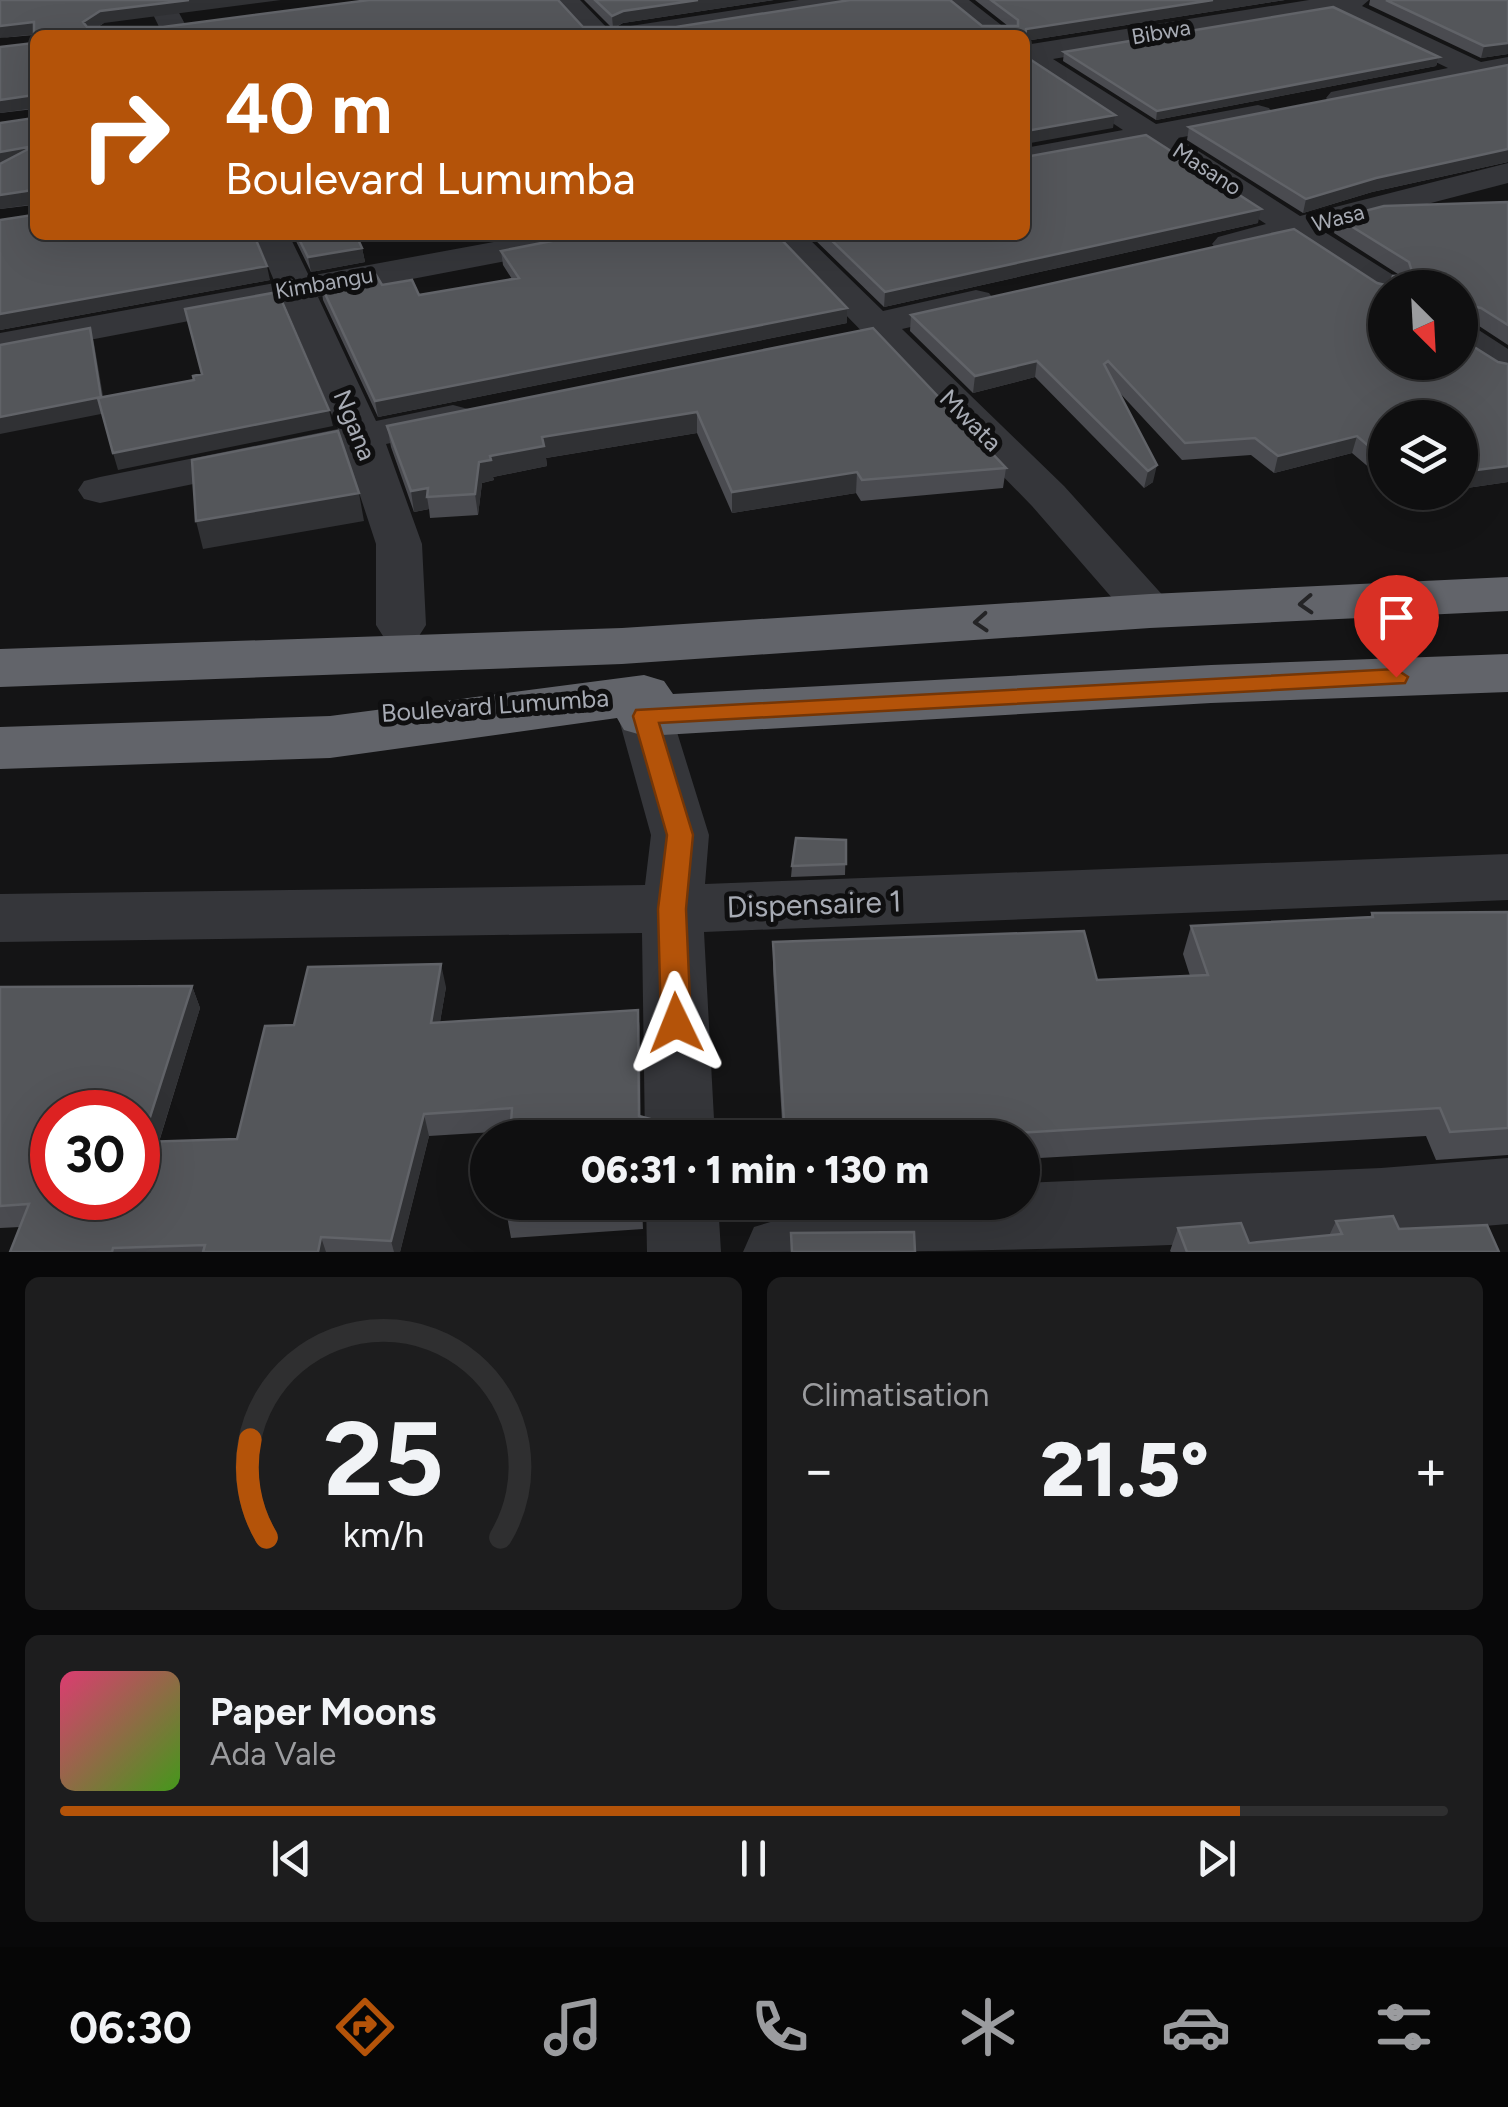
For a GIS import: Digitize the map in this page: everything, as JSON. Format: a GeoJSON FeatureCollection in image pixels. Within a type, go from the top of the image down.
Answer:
{"type":"FeatureCollection","features":[{"type":"Feature","properties":{"kind":"highway","name":"Boulevard Lumumba"},"geometry":{"type":"LineString","coordinates":[[0,726],[383,714],[637,686],[1150,611],[1508,594]]}},
{"type":"Feature","properties":{"kind":"highway"},"geometry":{"type":"LineString","coordinates":[[0,640],[392,640]]}},
{"type":"Feature","properties":{"kind":"highway","name":"Boulevard Lumumba"},"geometry":{"type":"LineString","coordinates":[[0,668],[392,640],[637,686],[1210,684],[1508,673]]}},
{"type":"Feature","properties":{"kind":"highway"},"geometry":{"type":"LineString","coordinates":[[0,748],[330,737],[637,686]]}},
{"type":"Feature","properties":{"kind":"street"},"geometry":{"type":"LineString","coordinates":[[159,0],[174,30]]}},
{"type":"Feature","properties":{"kind":"street"},"geometry":{"type":"LineString","coordinates":[[565,0],[594,30]]}},
{"type":"Feature","properties":{"kind":"street"},"geometry":{"type":"LineString","coordinates":[[656,30],[849,0]]}},
{"type":"Feature","properties":{"kind":"street"},"geometry":{"type":"LineString","coordinates":[[952,0],[993,30]]}},
{"type":"Feature","properties":{"kind":"street"},"geometry":{"type":"LineString","coordinates":[[1339,1],[1477,71]]}},
{"type":"Feature","properties":{"kind":"street","name":"Bibwa"},"geometry":{"type":"LineString","coordinates":[[1030,53],[1339,1]]}},
{"type":"Feature","properties":{"kind":"street"},"geometry":{"type":"LineString","coordinates":[[138,30],[174,30],[210,21]]}},
{"type":"Feature","properties":{"kind":"street","name":"Masano"},"geometry":{"type":"LineString","coordinates":[[1030,57],[1368,274]]}},
{"type":"Feature","properties":{"kind":"street"},"geometry":{"type":"LineString","coordinates":[[1030,157],[1508,65]]}},
{"type":"Feature","properties":{"kind":"street","name":"Wasa"},"geometry":{"type":"LineString","coordinates":[[1203,250],[1508,173]]}},
{"type":"Feature","properties":{"kind":"street","name":"Ngana"},"geometry":{"type":"LineString","coordinates":[[274,240],[362,436],[399,544],[392,640]]}},
{"type":"Feature","properties":{"kind":"street","name":"Kimbangu"},"geometry":{"type":"LineString","coordinates":[[0,345],[561,240]]}},
{"type":"Feature","properties":{"kind":"street","name":"Mwata"},"geometry":{"type":"LineString","coordinates":[[789,240],[866,331],[1048,496],[1150,611]]}},
{"type":"Feature","properties":{"kind":"street"},"geometry":{"type":"LineString","coordinates":[[866,331],[1009,294]]}},
{"type":"Feature","properties":{"kind":"street"},"geometry":{"type":"LineString","coordinates":[[1478,347],[1508,367]]}},
{"type":"Feature","properties":{"kind":"street"},"geometry":{"type":"LineString","coordinates":[[100,490],[497,410]]}},
{"type":"Feature","properties":{"kind":"street"},"geometry":{"type":"LineString","coordinates":[[637,686],[680,835],[672,909],[679,1120]]}},
{"type":"Feature","properties":{"kind":"street","name":"Dispensaire 1"},"geometry":{"type":"LineString","coordinates":[[0,918],[672,909],[1508,877]]}},
{"type":"Feature","properties":{"kind":"street"},"geometry":{"type":"LineString","coordinates":[[780,1252],[894,1224],[1382,1202],[1508,1191]]}},
{"type":"Feature","properties":{"kind":"street"},"geometry":{"type":"LineString","coordinates":[[683,1220],[684,1252]]}},
{"type":"Feature","properties":{"kind":"building"},"geometry":{"type":"Polygon","coordinates":[[[0,0],[189,0],[100,11],[83,22],[87,27],[163,27],[369,0],[558,0],[583,27],[676,27],[850,0],[950,0],[982,26],[1018,26],[1018,20],[991,0],[1213,0],[1026,30],[34,30],[34,22],[0,26],[0,0]]]}},
{"type":"Feature","properties":{"kind":"building"},"geometry":{"type":"Polygon","coordinates":[[[595,0],[698,0],[612,16],[595,0]]]}},
{"type":"Feature","properties":{"kind":"building"},"geometry":{"type":"Polygon","coordinates":[[[1386,0],[1508,0],[1508,43],[1484,46],[1386,0]]]}},
{"type":"Feature","properties":{"kind":"building"},"geometry":{"type":"Polygon","coordinates":[[[1333,7],[1439,57],[1157,111],[1064,52],[1333,7]]]}},
{"type":"Feature","properties":{"kind":"building"},"geometry":{"type":"Polygon","coordinates":[[[30,43],[30,96],[0,100],[0,47],[30,43]]]}},
{"type":"Feature","properties":{"kind":"building"},"geometry":{"type":"Polygon","coordinates":[[[1030,59],[1115,115],[1030,130],[1030,59]]]}},
{"type":"Feature","properties":{"kind":"building"},"geometry":{"type":"Polygon","coordinates":[[[1508,65],[1508,149],[1376,178],[1306,199],[1189,127],[1508,65]]]}},
{"type":"Feature","properties":{"kind":"building"},"geometry":{"type":"Polygon","coordinates":[[[30,119],[30,147],[0,152],[0,123],[30,119]]]}},
{"type":"Feature","properties":{"kind":"building"},"geometry":{"type":"Polygon","coordinates":[[[1146,135],[1261,209],[885,292],[831,240],[1030,240],[1030,156],[1146,135]]]}},
{"type":"Feature","properties":{"kind":"building"},"geometry":{"type":"Polygon","coordinates":[[[30,148],[30,190],[0,195],[0,164],[30,148]]]}},
{"type":"Feature","properties":{"kind":"building"},"geometry":{"type":"Polygon","coordinates":[[[1508,202],[1508,325],[1478,307],[1478,270],[1411,270],[1409,262],[1338,218],[1384,206],[1508,202]]]}},
{"type":"Feature","properties":{"kind":"building"},"geometry":{"type":"Polygon","coordinates":[[[30,215],[30,240],[256,240],[267,266],[0,314],[0,220],[30,215]]]}},
{"type":"Feature","properties":{"kind":"building"},"geometry":{"type":"Polygon","coordinates":[[[1294,229],[1368,277],[1368,380],[1478,380],[1478,349],[1508,364],[1508,466],[1478,470],[1478,400],[1368,400],[1368,445],[1357,436],[1278,456],[1255,438],[1185,443],[1108,361],[1104,364],[1157,465],[1148,471],[1037,361],[975,376],[911,315],[1294,229]]]}},
{"type":"Feature","properties":{"kind":"building"},"geometry":{"type":"Polygon","coordinates":[[[300,240],[358,240],[362,248],[308,257],[300,240]]]}},
{"type":"Feature","properties":{"kind":"building"},"geometry":{"type":"Polygon","coordinates":[[[557,240],[782,240],[847,308],[375,401],[321,285],[376,275],[382,285],[412,280],[419,295],[519,278],[501,251],[557,240]]]}},
{"type":"Feature","properties":{"kind":"building"},"geometry":{"type":"Polygon","coordinates":[[[278,292],[329,410],[113,453],[98,398],[194,380],[193,376],[202,374],[185,309],[278,292]]]}},
{"type":"Feature","properties":{"kind":"building"},"geometry":{"type":"Polygon","coordinates":[[[90,328],[101,397],[0,417],[0,345],[90,328]]]}},
{"type":"Feature","properties":{"kind":"building"},"geometry":{"type":"Polygon","coordinates":[[[873,328],[1006,468],[862,480],[857,472],[732,492],[697,412],[542,437],[544,446],[490,456],[491,460],[479,462],[475,494],[427,497],[428,488],[411,491],[387,426],[873,328]]]}},
{"type":"Feature","properties":{"kind":"building"},"geometry":{"type":"Polygon","coordinates":[[[338,431],[359,493],[196,521],[192,460],[338,431]]]}},
{"type":"Feature","properties":{"kind":"building"},"geometry":{"type":"Polygon","coordinates":[[[796,838],[846,840],[846,864],[792,866],[796,838]]]}},
{"type":"Feature","properties":{"kind":"building"},"geometry":{"type":"Polygon","coordinates":[[[1508,912],[1508,1128],[1450,1132],[1440,1108],[1040,1131],[1040,1120],[784,1120],[773,942],[1084,931],[1097,980],[1208,975],[1191,926],[1373,917],[1372,913],[1508,912]]]}},
{"type":"Feature","properties":{"kind":"building"},"geometry":{"type":"Polygon","coordinates":[[[441,964],[431,1023],[638,1010],[639,1116],[654,1120],[511,1120],[512,1108],[424,1114],[391,1241],[321,1237],[318,1252],[203,1252],[205,1245],[113,1248],[112,1252],[10,1252],[29,1204],[0,1206],[0,987],[192,986],[159,1090],[30,1090],[30,1220],[160,1220],[160,1141],[237,1139],[265,1026],[294,1025],[308,967],[441,964]]]}},
{"type":"Feature","properties":{"kind":"building"},"geometry":{"type":"Polygon","coordinates":[[[1393,1216],[1399,1229],[1487,1225],[1499,1252],[1187,1252],[1178,1228],[1241,1223],[1249,1243],[1342,1234],[1336,1221],[1393,1216]]]}},
{"type":"Feature","properties":{"kind":"building"},"geometry":{"type":"Polygon","coordinates":[[[914,1232],[915,1252],[792,1252],[791,1233],[914,1232]]]}},
{"type":"Feature","properties":{"kind":"route"},"geometry":{"type":"LineString","coordinates":[[676,1023],[672,909],[680,835],[645,716],[1396,677]]}}]}
